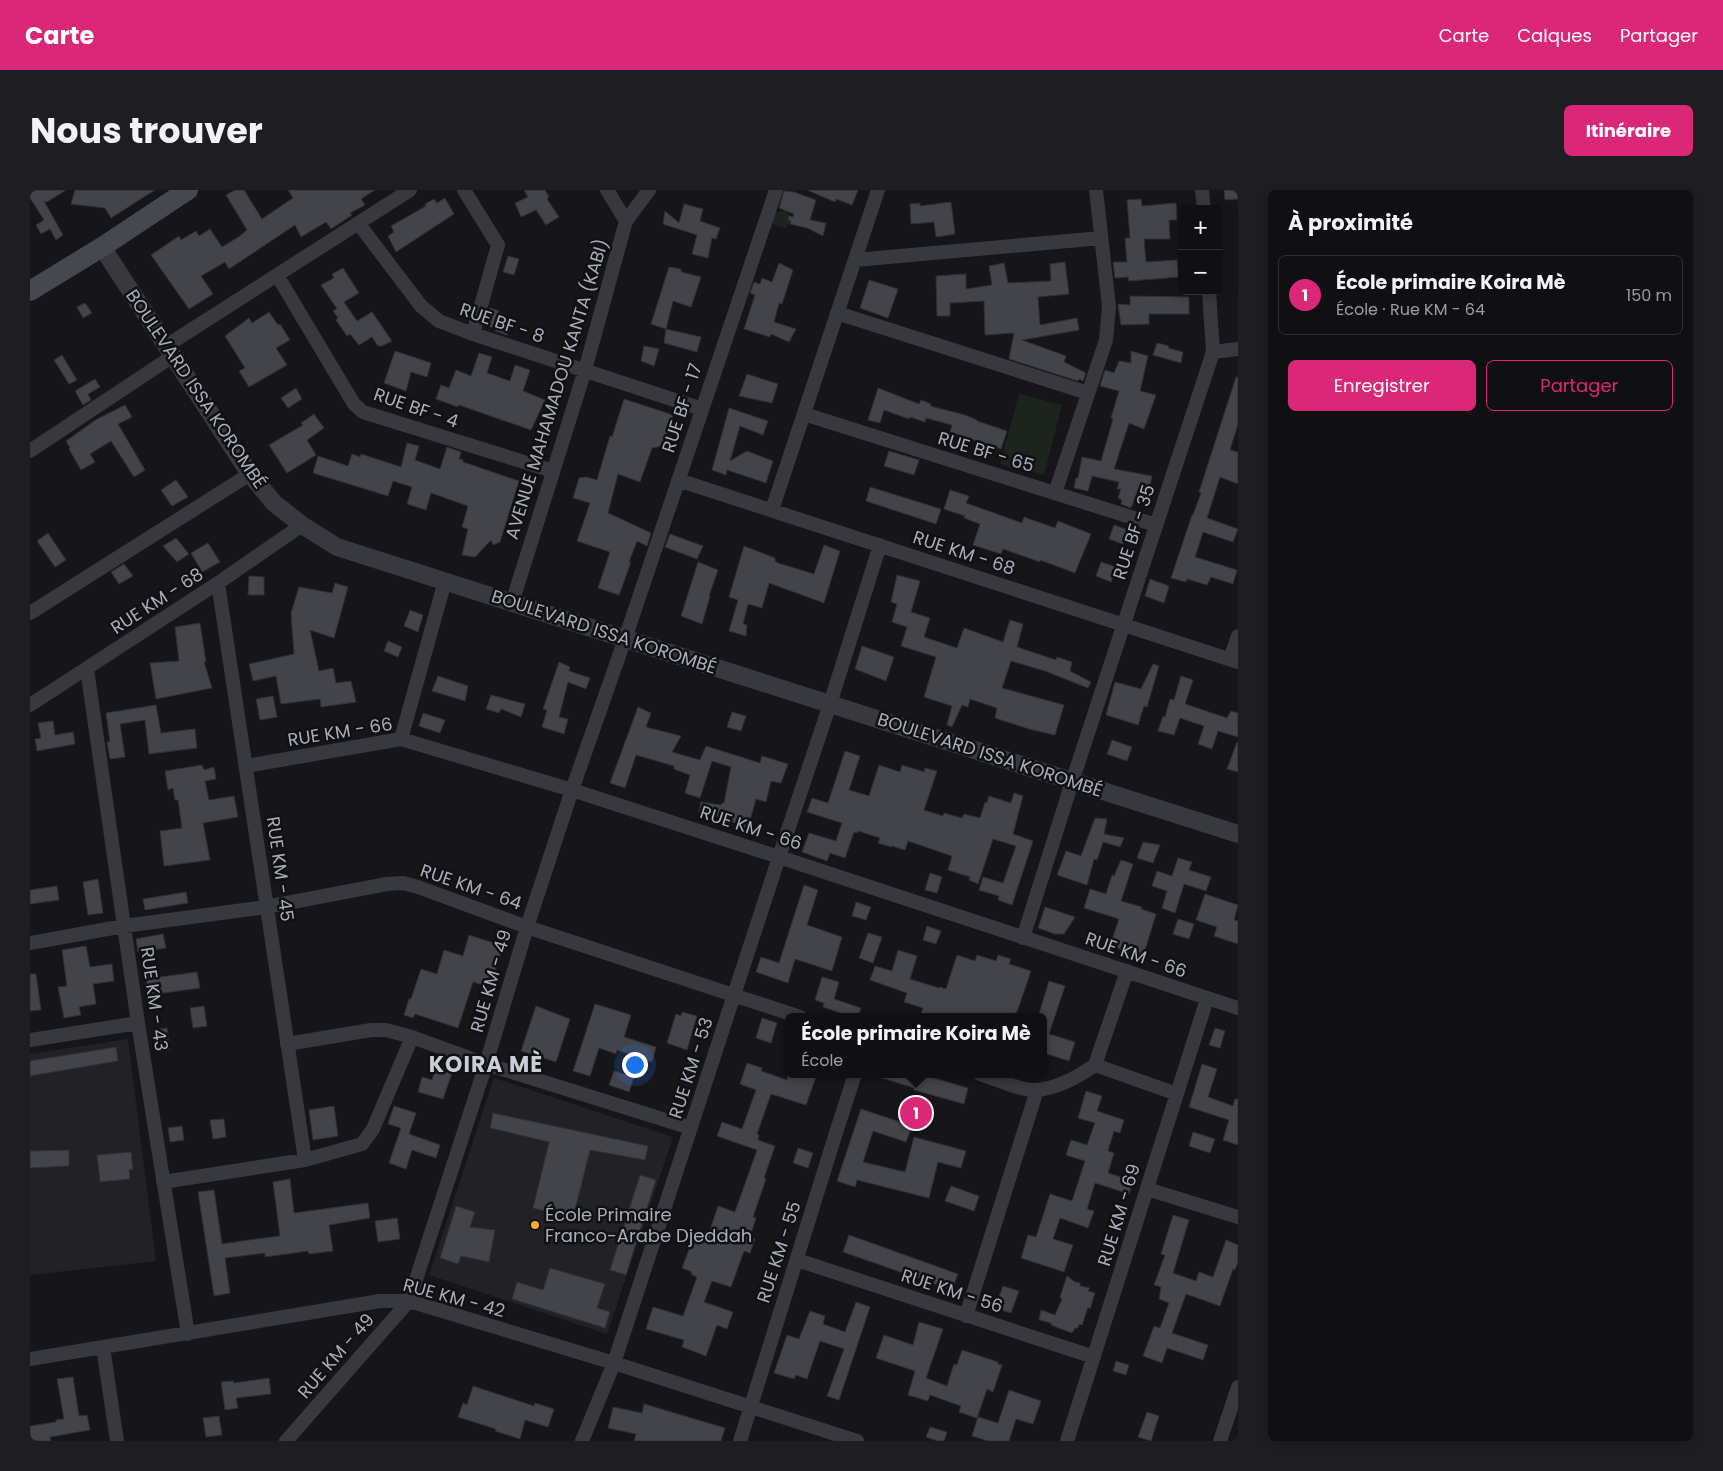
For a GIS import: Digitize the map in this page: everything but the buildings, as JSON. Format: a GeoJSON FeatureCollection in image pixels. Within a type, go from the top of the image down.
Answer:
{"type":"FeatureCollection","features":[{"type":"Feature","properties":{"kind":"main road"},"geometry":{"type":"LineString","coordinates":[[30,291],[102,247],[188,190]]}},
{"type":"Feature","properties":{"kind":"street"},"geometry":{"type":"LineString","coordinates":[[30,451],[277,275],[410,190]]}},
{"type":"Feature","properties":{"kind":"street"},"geometry":{"type":"LineString","coordinates":[[464,190],[498,245],[472,334]]}},
{"type":"Feature","properties":{"kind":"street","name":"AVENUE MAHAMADOU KANTA (KABI)"},"geometry":{"type":"LineString","coordinates":[[512,602],[585,370],[626,221],[607,190]]}},
{"type":"Feature","properties":{"kind":"street"},"geometry":{"type":"LineString","coordinates":[[626,221],[649,190]]}},
{"type":"Feature","properties":{"kind":"street","name":"RUE BF - 17"},"geometry":{"type":"LineString","coordinates":[[625,639],[776,190]]}},
{"type":"Feature","properties":{"kind":"street"},"geometry":{"type":"LineString","coordinates":[[772,510],[878,190]]}},
{"type":"Feature","properties":{"kind":"street"},"geometry":{"type":"LineString","coordinates":[[1055,493],[1106,340],[1109,307],[1096,190]]}},
{"type":"Feature","properties":{"kind":"street"},"geometry":{"type":"LineString","coordinates":[[1202,190],[1204,205]]}},
{"type":"Feature","properties":{"kind":"street","name":"RUE BF - 8"},"geometry":{"type":"LineString","coordinates":[[358,223],[421,306],[439,321],[472,334],[702,409]]}},
{"type":"Feature","properties":{"kind":"street"},"geometry":{"type":"LineString","coordinates":[[855,260],[1101,238]]}},
{"type":"Feature","properties":{"kind":"street","name":"BOULEVARD ISSA KOROMBÉ"},"geometry":{"type":"LineString","coordinates":[[102,247],[250,474],[274,503],[302,525],[337,547],[1238,834]]}},
{"type":"Feature","properties":{"kind":"street","name":"RUE BF - 4"},"geometry":{"type":"LineString","coordinates":[[277,275],[354,404],[363,412],[553,471]]}},
{"type":"Feature","properties":{"kind":"street","name":"RUE BF - 35"},"geometry":{"type":"LineString","coordinates":[[1023,938],[1072,782],[1213,352],[1209,295]]}},
{"type":"Feature","properties":{"kind":"street"},"geometry":{"type":"LineString","coordinates":[[837,313],[1088,393]]}},
{"type":"Feature","properties":{"kind":"street"},"geometry":{"type":"LineString","coordinates":[[1213,352],[1238,349]]}},
{"type":"Feature","properties":{"kind":"street","name":"RUE BF - 65"},"geometry":{"type":"LineString","coordinates":[[804,414],[1156,525]]}},
{"type":"Feature","properties":{"kind":"street"},"geometry":{"type":"LineString","coordinates":[[30,613],[250,474]]}},
{"type":"Feature","properties":{"kind":"street","name":"RUE KM - 68"},"geometry":{"type":"LineString","coordinates":[[678,480],[1234,661]]}},
{"type":"Feature","properties":{"kind":"street","name":"RUE KM - 68"},"geometry":{"type":"LineString","coordinates":[[30,705],[218,583],[302,525]]}},
{"type":"Feature","properties":{"kind":"street","name":"RUE KM - 53"},"geometry":{"type":"LineString","coordinates":[[582,1441],[614,1364],[830,704],[880,545]]}},
{"type":"Feature","properties":{"kind":"street"},"geometry":{"type":"LineString","coordinates":[[401,739],[445,581]]}},
{"type":"Feature","properties":{"kind":"street","name":"RUE KM - 45"},"geometry":{"type":"LineString","coordinates":[[218,583],[304,1160]]}},
{"type":"Feature","properties":{"kind":"street"},"geometry":{"type":"LineString","coordinates":[[1234,661],[1238,636]]}},
{"type":"Feature","properties":{"kind":"street","name":"RUE KM - 49"},"geometry":{"type":"LineString","coordinates":[[286,1441],[409,1301],[486,1064],[527,927],[572,790],[625,639]]}},
{"type":"Feature","properties":{"kind":"street","name":"RUE KM - 43"},"geometry":{"type":"LineString","coordinates":[[87,669],[138,1023],[188,1334]]}},
{"type":"Feature","properties":{"kind":"street","name":"RUE KM - 66"},"geometry":{"type":"LineString","coordinates":[[246,766],[401,739],[572,790],[1238,1008]]}},
{"type":"Feature","properties":{"kind":"street","name":"RUE KM - 64"},"geometry":{"type":"LineString","coordinates":[[30,943],[124,926],[266,907],[387,884],[403,883],[527,927],[787,1013]]}},
{"type":"Feature","properties":{"kind":"street"},"geometry":{"type":"LineString","coordinates":[[992,1078],[1024,1089],[1037,1090],[1062,1083],[1078,1076],[1095,1065],[1127,971]]}},
{"type":"Feature","properties":{"kind":"street","name":"RUE KM - 69"},"geometry":{"type":"LineString","coordinates":[[1067,1441],[1207,999]]}},
{"type":"Feature","properties":{"kind":"street"},"geometry":{"type":"LineString","coordinates":[[30,1040],[138,1023]]}},
{"type":"Feature","properties":{"kind":"street"},"geometry":{"type":"LineString","coordinates":[[287,1044],[371,1030],[386,1030],[412,1037],[486,1064],[691,1128]]}},
{"type":"Feature","properties":{"kind":"street"},"geometry":{"type":"LineString","coordinates":[[163,1182],[304,1160],[362,1144],[369,1137],[412,1037]]}},
{"type":"Feature","properties":{"kind":"street"},"geometry":{"type":"LineString","coordinates":[[1095,1065],[1177,1094]]}},
{"type":"Feature","properties":{"kind":"street","name":"RUE KM - 55"},"geometry":{"type":"LineString","coordinates":[[740,1441],[855,1078]]}},
{"type":"Feature","properties":{"kind":"street"},"geometry":{"type":"LineString","coordinates":[[966,1316],[1037,1090]]}},
{"type":"Feature","properties":{"kind":"street"},"geometry":{"type":"LineString","coordinates":[[1147,1190],[1238,1217]]}},
{"type":"Feature","properties":{"kind":"street","name":"RUE KM - 56"},"geometry":{"type":"LineString","coordinates":[[797,1260],[1094,1357]]}},
{"type":"Feature","properties":{"kind":"street","name":"RUE KM - 42"},"geometry":{"type":"LineString","coordinates":[[30,1359],[380,1301],[409,1301],[857,1441]]}},
{"type":"Feature","properties":{"kind":"street"},"geometry":{"type":"LineString","coordinates":[[103,1348],[117,1441]]}},
{"type":"Feature","properties":{"kind":"street"},"geometry":{"type":"LineString","coordinates":[[1220,1441],[1238,1388]]}},
{"type":"Feature","properties":{"kind":"shaded area"},"geometry":{"type":"Polygon","coordinates":[[[786,211],[791,221],[786,228],[777,226],[770,221],[775,212],[786,211]]]}},
{"type":"Feature","properties":{"kind":"shaded area"},"geometry":{"type":"Polygon","coordinates":[[[1019,394],[1062,405],[1044,475],[1000,464],[1019,394]]]}},
{"type":"Feature","properties":{"kind":"shaded area"},"geometry":{"type":"Polygon","coordinates":[[[128,1039],[156,1261],[30,1275],[30,1054],[128,1039]]]}},
{"type":"Feature","properties":{"kind":"shaded area"},"geometry":{"type":"Polygon","coordinates":[[[494,1078],[673,1137],[607,1334],[429,1275],[494,1078]]]}},
{"type":"Feature","properties":{"kind":"place","name":"École primaire Koira Mè"},"geometry":{"type":"Point","coordinates":[916,1113]}},
{"type":"Feature","properties":{"kind":"place","name":"École Primaire Franco-Arabe Djeddah"},"geometry":{"type":"Point","coordinates":[535,1225]}},
{"type":"Feature","properties":{"kind":"district","name":"KOIRA MÈ"},"geometry":{"type":"Point","coordinates":[486,1064]}}]}
